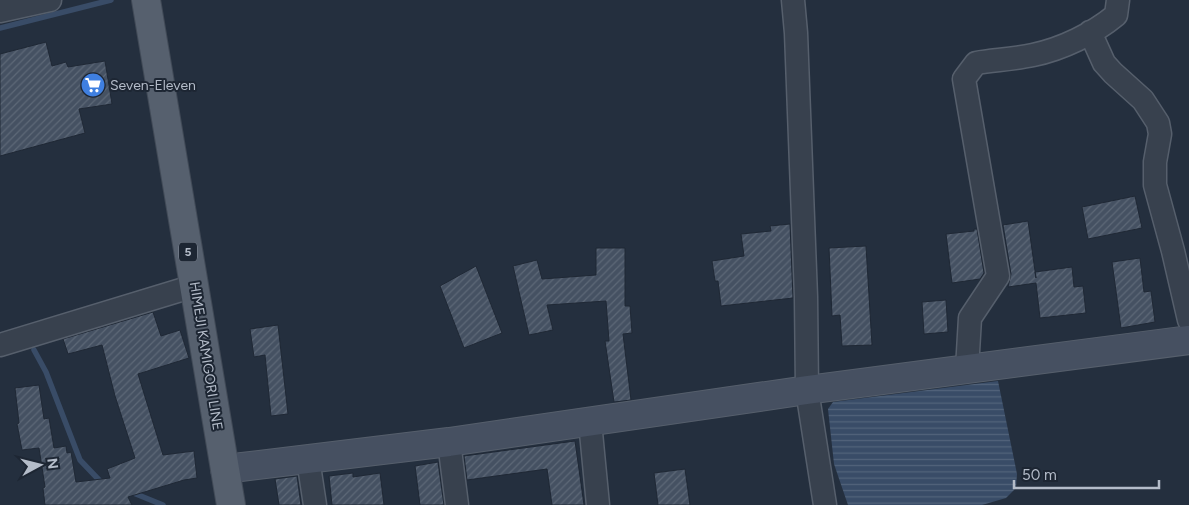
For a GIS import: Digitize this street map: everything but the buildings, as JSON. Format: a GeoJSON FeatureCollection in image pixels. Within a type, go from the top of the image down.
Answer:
{"type":"FeatureCollection","features":[{"type":"Feature","properties":{"kind":"main road","name":"HIMEJI KAMIGORI LINE"},"geometry":{"type":"LineString","coordinates":[[146,0],[231,505]]}},
{"type":"Feature","properties":{"kind":"street"},"geometry":{"type":"LineString","coordinates":[[0,11],[50,0]]}},
{"type":"Feature","properties":{"kind":"street"},"geometry":{"type":"LineString","coordinates":[[793,0],[796,33],[806,297],[807,390],[825,505]]}},
{"type":"Feature","properties":{"kind":"street"},"geometry":{"type":"LineString","coordinates":[[968,369],[970,318],[998,276],[964,79],[976,63],[1034,55],[1066,45],[1103,25],[1116,15],[1118,0]]}},
{"type":"Feature","properties":{"kind":"street"},"geometry":{"type":"LineString","coordinates":[[1090,32],[1104,63],[1112,73],[1143,100],[1158,123],[1160,134],[1155,162],[1155,185],[1173,250],[1189,320]]}},
{"type":"Feature","properties":{"kind":"street"},"geometry":{"type":"LineString","coordinates":[[0,345],[194,286]]}},
{"type":"Feature","properties":{"kind":"street"},"geometry":{"type":"LineString","coordinates":[[225,469],[449,442],[807,390],[1189,340]]}},
{"type":"Feature","properties":{"kind":"street"},"geometry":{"type":"LineString","coordinates":[[590,422],[598,505]]}},
{"type":"Feature","properties":{"kind":"street"},"geometry":{"type":"LineString","coordinates":[[449,442],[457,505]]}},
{"type":"Feature","properties":{"kind":"street"},"geometry":{"type":"LineString","coordinates":[[308,459],[315,505]]}},
{"type":"Feature","properties":{"kind":"water"},"geometry":{"type":"Polygon","coordinates":[[[998,381],[1017,474],[1016,488],[1006,498],[982,505],[848,505],[834,464],[828,409],[833,402],[998,381]]]}},
{"type":"Feature","properties":{"kind":"waterway"},"geometry":{"type":"LineString","coordinates":[[0,28],[111,0]]}},
{"type":"Feature","properties":{"kind":"waterway"},"geometry":{"type":"LineString","coordinates":[[34,350],[46,372],[80,460],[103,482]]}},
{"type":"Feature","properties":{"kind":"waterway"},"geometry":{"type":"LineString","coordinates":[[131,492],[163,505]]}},
{"type":"Feature","properties":{"kind":"place","name":"Seven-Eleven"},"geometry":{"type":"Point","coordinates":[93,85]}}]}
